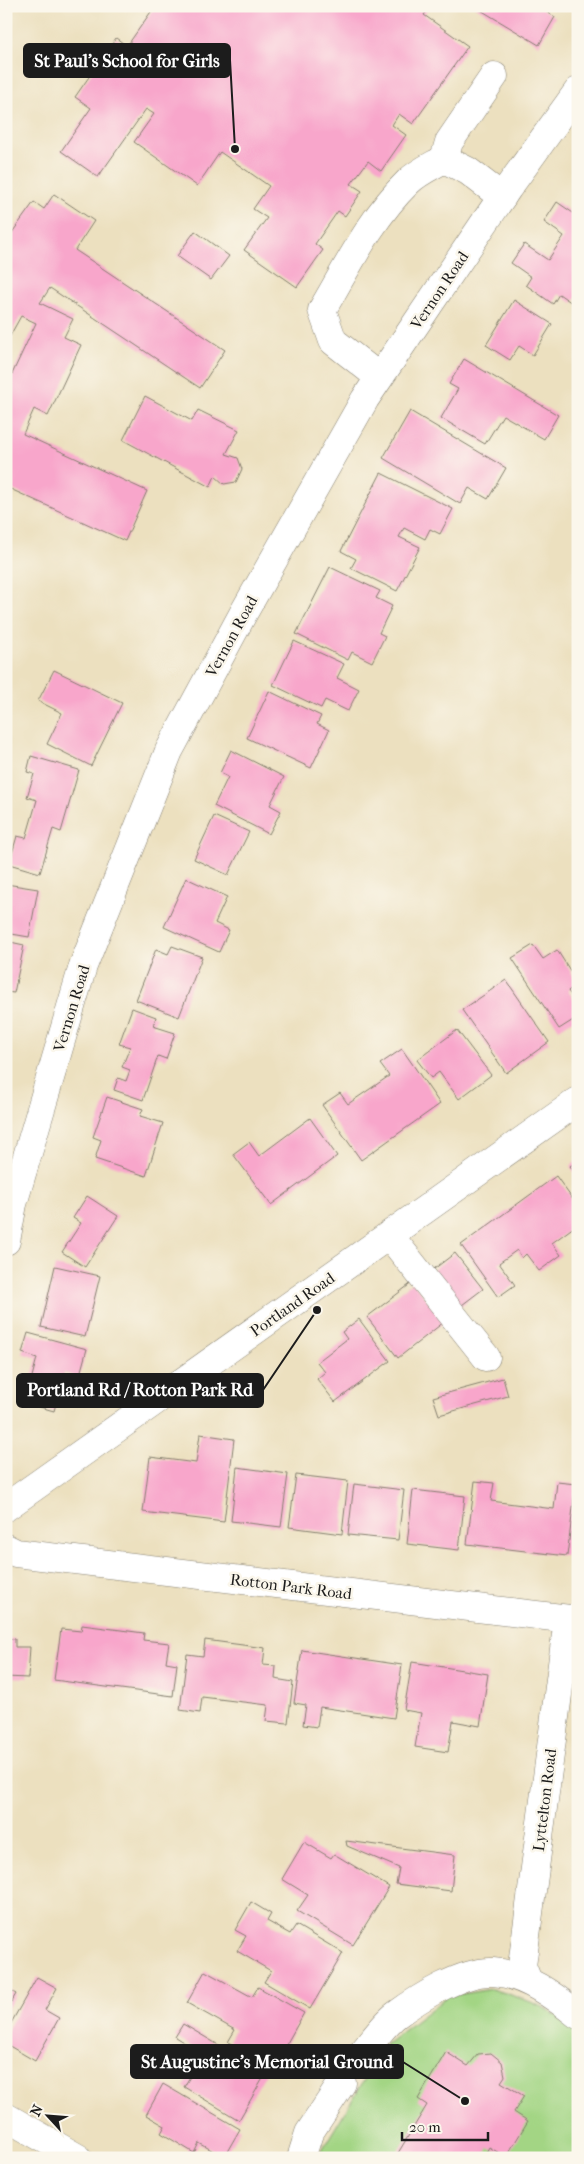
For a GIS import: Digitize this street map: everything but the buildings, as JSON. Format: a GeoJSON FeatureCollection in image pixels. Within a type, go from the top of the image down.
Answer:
{"type":"FeatureCollection","features":[{"type":"Feature","properties":{"kind":"street"},"geometry":{"type":"LineString","coordinates":[[379,377],[333,341],[322,310],[382,210],[409,180],[444,159],[449,142],[494,76]]}},
{"type":"Feature","properties":{"kind":"street","name":"Vernon Road"},"geometry":{"type":"LineString","coordinates":[[6,1241],[13,1204],[83,966],[169,751],[244,612],[364,398],[502,197],[578,91]]}},
{"type":"Feature","properties":{"kind":"street"},"geometry":{"type":"LineString","coordinates":[[444,159],[468,171],[502,197]]}},
{"type":"Feature","properties":{"kind":"street","name":"Portland Road"},"geometry":{"type":"LineString","coordinates":[[6,1507],[578,1101]]}},
{"type":"Feature","properties":{"kind":"street"},"geometry":{"type":"LineString","coordinates":[[388,1235],[486,1357]]}},
{"type":"Feature","properties":{"kind":"street","name":"Rotton Park Road"},"geometry":{"type":"LineString","coordinates":[[6,1548],[16,1553],[573,1619]]}},
{"type":"Feature","properties":{"kind":"street","name":"Lyttelton Road"},"geometry":{"type":"LineString","coordinates":[[528,1981],[522,1966],[573,1619]]}},
{"type":"Feature","properties":{"kind":"street"},"geometry":{"type":"LineString","coordinates":[[358,2058],[395,2016],[444,1986],[468,1976],[493,1972],[528,1981],[558,1998],[578,2015]]}},
{"type":"Feature","properties":{"kind":"street"},"geometry":{"type":"LineString","coordinates":[[305,2145],[342,2083]]}},
{"type":"Feature","properties":{"kind":"street"},"geometry":{"type":"LineString","coordinates":[[6,2117],[78,2158]]}},
{"type":"Feature","properties":{"kind":"green space"},"geometry":{"type":"Polygon","coordinates":[[[492,1989],[528,2001],[550,2011],[570,2026],[578,2036],[578,2158],[317,2158],[386,2044],[448,1996],[492,1989]]]}},
{"type":"Feature","properties":{"kind":"place","name":"St Paul's School for Girls"},"geometry":{"type":"Point","coordinates":[235,149]}},
{"type":"Feature","properties":{"kind":"place","name":"Portland Rd / Rotton Park Rd"},"geometry":{"type":"Point","coordinates":[317,1310]}},
{"type":"Feature","properties":{"kind":"place","name":"St Augustine's Memorial Ground"},"geometry":{"type":"Point","coordinates":[465,2101]}}]}
